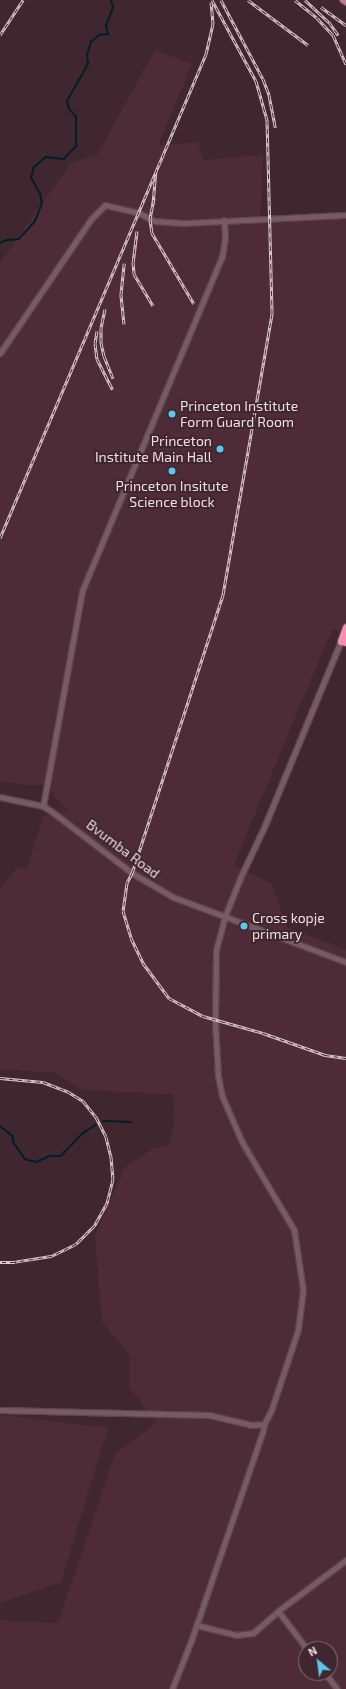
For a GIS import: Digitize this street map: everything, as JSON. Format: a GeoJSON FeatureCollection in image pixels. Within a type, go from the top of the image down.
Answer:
{"type":"FeatureCollection","features":[{"type":"Feature","properties":{"kind":"highway"},"geometry":{"type":"LineString","coordinates":[[343,642],[346,626]]}},
{"type":"Feature","properties":{"kind":"street"},"geometry":{"type":"LineString","coordinates":[[0,353],[91,219],[101,207],[110,205],[139,213],[154,221],[186,223],[346,215]]}},
{"type":"Feature","properties":{"kind":"street"},"geometry":{"type":"LineString","coordinates":[[43,806],[82,591],[222,257],[225,238],[224,220]]}},
{"type":"Feature","properties":{"kind":"street"},"geometry":{"type":"LineString","coordinates":[[172,1689],[196,1625],[264,1430],[264,1424],[271,1411],[298,1330],[303,1290],[294,1230],[242,1142],[224,1105],[218,1076],[214,962],[225,916],[241,876],[265,825],[343,642]]}},
{"type":"Feature","properties":{"kind":"street","name":"Bvumba Road"},"geometry":{"type":"LineString","coordinates":[[0,797],[43,806],[62,818],[132,873],[157,889],[184,902],[346,962]]}},
{"type":"Feature","properties":{"kind":"street"},"geometry":{"type":"LineString","coordinates":[[0,1410],[209,1414],[252,1425],[264,1424]]}},
{"type":"Feature","properties":{"kind":"street"},"geometry":{"type":"LineString","coordinates":[[196,1625],[236,1635],[253,1633],[278,1611],[346,1560]]}},
{"type":"Feature","properties":{"kind":"street"},"geometry":{"type":"LineString","coordinates":[[278,1611],[301,1641]]}},
{"type":"Feature","properties":{"kind":"shaded area"},"geometry":{"type":"Polygon","coordinates":[[[155,50],[192,64],[158,145],[198,142],[203,160],[263,155],[260,217],[346,214],[346,632],[332,630],[233,866],[271,883],[287,927],[346,950],[346,1689],[0,1689],[0,1620],[58,1623],[115,1454],[157,1422],[129,1387],[129,1354],[102,1322],[95,1236],[125,1167],[154,1148],[169,1146],[174,1123],[173,1094],[83,1090],[56,1073],[0,1069],[0,889],[18,867],[27,868],[43,816],[68,810],[55,798],[47,785],[25,785],[0,781],[0,263],[71,163],[97,155],[155,50]]]}},
{"type":"Feature","properties":{"kind":"shaded area"},"geometry":{"type":"Polygon","coordinates":[[[0,1415],[108,1428],[61,1582],[0,1603],[0,1415]]]}},
{"type":"Feature","properties":{"kind":"waterway"},"geometry":{"type":"LineString","coordinates":[[0,243],[7,240],[19,239],[35,221],[42,204],[40,194],[31,178],[34,167],[46,157],[64,159],[76,146],[76,117],[69,109],[67,101],[88,64],[87,55],[91,42],[99,35],[108,34],[106,26],[113,8],[111,0]]}},
{"type":"Feature","properties":{"kind":"waterway"},"geometry":{"type":"LineString","coordinates":[[103,1121],[131,1122]]}},
{"type":"Feature","properties":{"kind":"waterway"},"geometry":{"type":"LineString","coordinates":[[0,1126],[13,1136],[14,1143],[25,1159],[36,1162],[50,1156],[61,1156],[83,1133],[96,1125]]}},
{"type":"Feature","properties":{"kind":"railway"},"geometry":{"type":"LineString","coordinates":[[0,35],[23,0]]}},
{"type":"Feature","properties":{"kind":"railway"},"geometry":{"type":"LineString","coordinates":[[212,0],[256,81],[267,120],[272,314],[223,595],[132,873],[127,883],[123,911],[131,938],[143,963],[169,998],[203,1016],[263,1033],[325,1055],[346,1058]]}},
{"type":"Feature","properties":{"kind":"railway"},"geometry":{"type":"LineString","coordinates":[[221,0],[263,79],[269,95],[275,127]]}},
{"type":"Feature","properties":{"kind":"railway"},"geometry":{"type":"LineString","coordinates":[[248,0],[308,45]]}},
{"type":"Feature","properties":{"kind":"railway"},"geometry":{"type":"LineString","coordinates":[[295,0],[317,18],[333,35],[346,64]]}},
{"type":"Feature","properties":{"kind":"railway"},"geometry":{"type":"LineString","coordinates":[[305,0],[329,22],[338,35]]}},
{"type":"Feature","properties":{"kind":"railway"},"geometry":{"type":"LineString","coordinates":[[0,538],[206,54],[213,24],[211,2]]}},
{"type":"Feature","properties":{"kind":"railway"},"geometry":{"type":"LineString","coordinates":[[321,7],[346,25]]}},
{"type":"Feature","properties":{"kind":"railway"},"geometry":{"type":"LineString","coordinates":[[153,204],[156,172]]}},
{"type":"Feature","properties":{"kind":"railway"},"geometry":{"type":"LineString","coordinates":[[154,198],[150,219],[152,233],[194,304]]}},
{"type":"Feature","properties":{"kind":"railway"},"geometry":{"type":"LineString","coordinates":[[137,231],[133,262],[134,274],[153,306]]}},
{"type":"Feature","properties":{"kind":"railway"},"geometry":{"type":"LineString","coordinates":[[124,263],[121,294],[124,324]]}},
{"type":"Feature","properties":{"kind":"railway"},"geometry":{"type":"LineString","coordinates":[[105,309],[101,328],[101,343],[104,356],[113,378]]}},
{"type":"Feature","properties":{"kind":"railway"},"geometry":{"type":"LineString","coordinates":[[97,331],[95,343],[97,359],[112,389]]}},
{"type":"Feature","properties":{"kind":"railway"},"geometry":{"type":"LineString","coordinates":[[0,1078],[43,1082],[67,1091],[83,1101],[96,1117],[106,1137],[111,1157],[113,1179],[107,1203],[94,1226],[76,1244],[51,1256],[15,1262],[0,1262]]}},
{"type":"Feature","properties":{"kind":"place","name":"Princeton Institute Form Guard Room"},"geometry":{"type":"Point","coordinates":[172,414]}},
{"type":"Feature","properties":{"kind":"place","name":"Princeton Institute Main Hall"},"geometry":{"type":"Point","coordinates":[220,449]}},
{"type":"Feature","properties":{"kind":"place","name":"Princeton Insitute Science block"},"geometry":{"type":"Point","coordinates":[172,471]}},
{"type":"Feature","properties":{"kind":"place","name":"Cross kopje primary"},"geometry":{"type":"Point","coordinates":[244,926]}}]}
